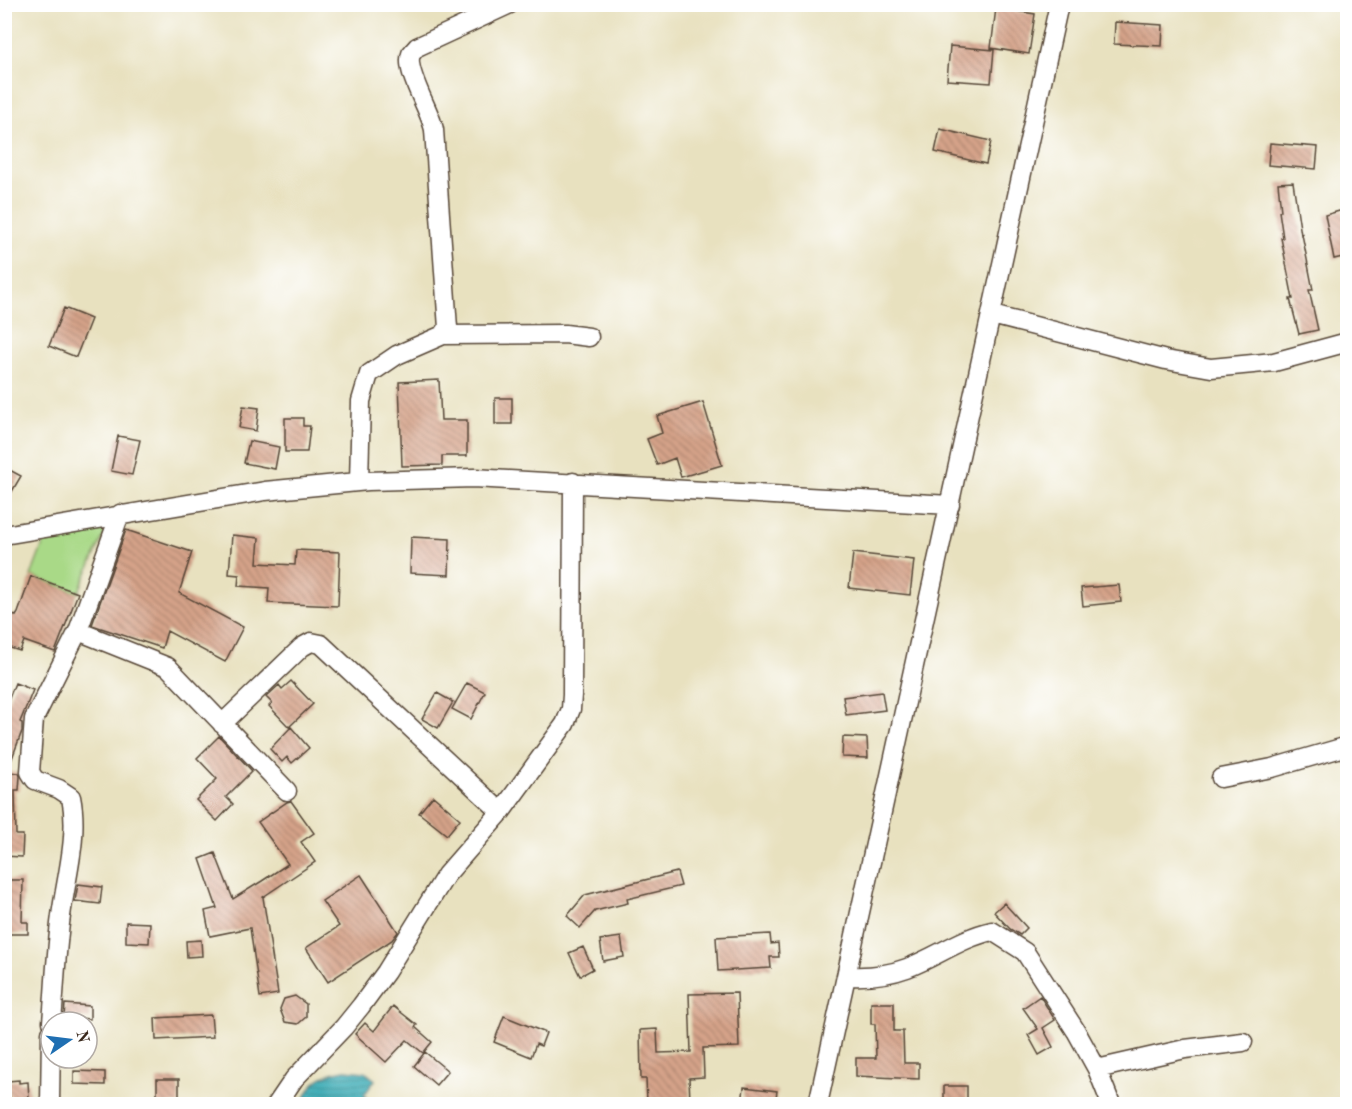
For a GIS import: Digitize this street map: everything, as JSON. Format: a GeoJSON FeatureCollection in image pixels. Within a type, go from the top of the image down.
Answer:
{"type":"FeatureCollection","features":[{"type":"Feature","properties":{"kind":"street"},"geometry":{"type":"LineString","coordinates":[[443,335],[448,328],[434,130],[432,118],[412,72],[411,54],[417,47],[510,4]]}},
{"type":"Feature","properties":{"kind":"street"},"geometry":{"type":"LineString","coordinates":[[818,1104],[848,976],[1059,4]]}},
{"type":"Feature","properties":{"kind":"street"},"geometry":{"type":"LineString","coordinates":[[992,315],[1166,360],[1211,368],[1274,362],[1347,342]]}},
{"type":"Feature","properties":{"kind":"street"},"geometry":{"type":"LineString","coordinates":[[360,482],[361,401],[369,374],[397,355],[443,335],[565,334],[589,337]]}},
{"type":"Feature","properties":{"kind":"street"},"geometry":{"type":"LineString","coordinates":[[4,535],[265,491],[360,482],[474,478],[950,505]]}},
{"type":"Feature","properties":{"kind":"street"},"geometry":{"type":"LineString","coordinates":[[277,1104],[294,1079],[361,1006],[386,972],[446,875],[501,812],[565,724],[571,709],[573,482]]}},
{"type":"Feature","properties":{"kind":"street"},"geometry":{"type":"LineString","coordinates":[[53,1010],[74,812],[71,797],[59,789],[35,780],[30,772],[34,719],[78,631],[120,514]]}},
{"type":"Feature","properties":{"kind":"street"},"geometry":{"type":"LineString","coordinates":[[78,631],[168,667],[287,791]]}},
{"type":"Feature","properties":{"kind":"street"},"geometry":{"type":"LineString","coordinates":[[222,724],[302,647],[311,642],[321,644],[501,812]]}},
{"type":"Feature","properties":{"kind":"street"},"geometry":{"type":"LineString","coordinates":[[1221,778],[1272,768],[1347,746]]}},
{"type":"Feature","properties":{"kind":"street"},"geometry":{"type":"LineString","coordinates":[[848,976],[869,977],[907,968],[974,935],[992,931],[1025,952],[1076,1031],[1097,1070],[1111,1104]]}},
{"type":"Feature","properties":{"kind":"street"},"geometry":{"type":"LineString","coordinates":[[1097,1070],[1185,1049],[1243,1042]]}},
{"type":"Feature","properties":{"kind":"street"},"geometry":{"type":"LineString","coordinates":[[50,1070],[50,1104]]}},
{"type":"Feature","properties":{"kind":"green space"},"geometry":{"type":"Polygon","coordinates":[[[102,519],[107,528],[78,593],[31,576],[48,531],[102,519]]]}},
{"type":"Feature","properties":{"kind":"water"},"geometry":{"type":"Polygon","coordinates":[[[345,1070],[365,1072],[375,1080],[364,1095],[369,1104],[333,1104],[305,1098],[320,1078],[345,1070]]]}},
{"type":"Feature","properties":{"kind":"building"},"geometry":{"type":"Polygon","coordinates":[[[996,8],[1035,14],[1029,54],[991,48],[996,8]]]}},
{"type":"Feature","properties":{"kind":"building"},"geometry":{"type":"Polygon","coordinates":[[[1115,22],[1163,25],[1162,46],[1114,44],[1115,22]]]}},
{"type":"Feature","properties":{"kind":"building"},"geometry":{"type":"Polygon","coordinates":[[[950,46],[994,50],[991,83],[947,80],[950,46]]]}},
{"type":"Feature","properties":{"kind":"building"},"geometry":{"type":"Polygon","coordinates":[[[940,129],[991,141],[986,164],[935,152],[940,129]]]}},
{"type":"Feature","properties":{"kind":"building"},"geometry":{"type":"Polygon","coordinates":[[[1270,143],[1318,147],[1316,169],[1268,165],[1270,143]]]}},
{"type":"Feature","properties":{"kind":"building"},"geometry":{"type":"Polygon","coordinates":[[[1293,182],[1313,290],[1309,290],[1318,330],[1299,334],[1290,299],[1293,299],[1281,238],[1283,238],[1279,211],[1281,211],[1278,183],[1293,182]]]}},
{"type":"Feature","properties":{"kind":"building"},"geometry":{"type":"Polygon","coordinates":[[[1343,210],[1347,229],[1347,256],[1334,259],[1325,215],[1343,210]]]}},
{"type":"Feature","properties":{"kind":"building"},"geometry":{"type":"Polygon","coordinates":[[[64,308],[91,319],[76,357],[49,346],[64,308]]]}},
{"type":"Feature","properties":{"kind":"building"},"geometry":{"type":"Polygon","coordinates":[[[439,380],[441,420],[467,420],[467,456],[442,456],[442,465],[402,466],[399,382],[439,380]]]}},
{"type":"Feature","properties":{"kind":"building"},"geometry":{"type":"Polygon","coordinates":[[[495,398],[512,398],[512,424],[495,424],[495,398]]]}},
{"type":"Feature","properties":{"kind":"building"},"geometry":{"type":"Polygon","coordinates":[[[703,402],[722,465],[681,477],[675,458],[657,465],[647,439],[662,433],[657,416],[703,402]]]}},
{"type":"Feature","properties":{"kind":"building"},"geometry":{"type":"Polygon","coordinates":[[[243,406],[259,408],[256,431],[239,428],[243,406]]]}},
{"type":"Feature","properties":{"kind":"building"},"geometry":{"type":"Polygon","coordinates":[[[285,418],[303,418],[303,426],[310,426],[307,452],[285,452],[285,418]]]}},
{"type":"Feature","properties":{"kind":"building"},"geometry":{"type":"Polygon","coordinates":[[[118,436],[140,440],[132,475],[111,471],[118,436]]]}},
{"type":"Feature","properties":{"kind":"building"},"geometry":{"type":"Polygon","coordinates":[[[249,441],[279,447],[275,469],[244,463],[249,441]]]}},
{"type":"Feature","properties":{"kind":"building"},"geometry":{"type":"Polygon","coordinates":[[[4,467],[21,476],[4,505],[4,467]]]}},
{"type":"Feature","properties":{"kind":"building"},"geometry":{"type":"Polygon","coordinates":[[[126,530],[192,552],[179,593],[243,627],[225,662],[167,631],[162,648],[92,625],[126,530]]]}},
{"type":"Feature","properties":{"kind":"building"},"geometry":{"type":"Polygon","coordinates":[[[232,535],[259,538],[257,563],[295,565],[296,550],[340,552],[338,606],[268,603],[269,588],[238,586],[239,575],[229,574],[232,535]]]}},
{"type":"Feature","properties":{"kind":"building"},"geometry":{"type":"Polygon","coordinates":[[[411,537],[450,539],[449,575],[410,573],[411,537]]]}},
{"type":"Feature","properties":{"kind":"building"},"geometry":{"type":"Polygon","coordinates":[[[853,553],[914,560],[910,595],[849,588],[853,553]]]}},
{"type":"Feature","properties":{"kind":"building"},"geometry":{"type":"Polygon","coordinates":[[[31,576],[78,593],[55,652],[24,641],[20,651],[4,646],[4,612],[16,616],[31,576]]]}},
{"type":"Feature","properties":{"kind":"building"},"geometry":{"type":"Polygon","coordinates":[[[1119,585],[1121,602],[1083,606],[1081,588],[1119,585]]]}},
{"type":"Feature","properties":{"kind":"building"},"geometry":{"type":"Polygon","coordinates":[[[291,681],[313,704],[289,727],[269,706],[272,703],[266,697],[279,685],[282,689],[291,681]]]}},
{"type":"Feature","properties":{"kind":"building"},"geometry":{"type":"Polygon","coordinates":[[[15,683],[33,690],[20,722],[22,731],[7,772],[19,773],[20,776],[19,790],[15,790],[16,835],[23,835],[22,857],[4,856],[4,711],[15,683]]]}},
{"type":"Feature","properties":{"kind":"building"},"geometry":{"type":"Polygon","coordinates":[[[467,683],[485,692],[471,719],[452,709],[467,683]]]}},
{"type":"Feature","properties":{"kind":"building"},"geometry":{"type":"Polygon","coordinates":[[[882,692],[885,710],[846,715],[843,697],[882,692]]]}},
{"type":"Feature","properties":{"kind":"building"},"geometry":{"type":"Polygon","coordinates":[[[437,693],[453,702],[438,728],[422,719],[437,693]]]}},
{"type":"Feature","properties":{"kind":"building"},"geometry":{"type":"Polygon","coordinates":[[[291,727],[309,748],[292,763],[287,757],[282,762],[270,749],[291,727]]]}},
{"type":"Feature","properties":{"kind":"building"},"geometry":{"type":"Polygon","coordinates":[[[219,736],[252,771],[226,797],[233,804],[217,821],[196,800],[217,779],[197,758],[219,736]]]}},
{"type":"Feature","properties":{"kind":"building"},"geometry":{"type":"Polygon","coordinates":[[[843,737],[867,738],[868,758],[842,757],[843,737]]]}},
{"type":"Feature","properties":{"kind":"building"},"geometry":{"type":"Polygon","coordinates":[[[433,796],[460,819],[447,835],[419,813],[433,796]]]}},
{"type":"Feature","properties":{"kind":"building"},"geometry":{"type":"Polygon","coordinates":[[[291,801],[314,833],[301,842],[315,862],[263,897],[278,994],[260,997],[250,928],[210,936],[205,911],[217,908],[200,859],[215,853],[233,899],[262,881],[288,864],[258,822],[291,801]]]}},
{"type":"Feature","properties":{"kind":"building"},"geometry":{"type":"Polygon","coordinates":[[[677,872],[681,886],[627,899],[628,903],[595,911],[580,928],[567,916],[585,895],[677,872]]]}},
{"type":"Feature","properties":{"kind":"building"},"geometry":{"type":"Polygon","coordinates":[[[361,875],[398,932],[392,940],[328,982],[306,948],[339,926],[322,901],[361,875]]]}},
{"type":"Feature","properties":{"kind":"building"},"geometry":{"type":"Polygon","coordinates":[[[4,880],[23,880],[22,922],[28,922],[28,934],[6,934],[4,880]]]}},
{"type":"Feature","properties":{"kind":"building"},"geometry":{"type":"Polygon","coordinates":[[[78,884],[102,887],[100,904],[75,901],[78,884]]]}},
{"type":"Feature","properties":{"kind":"building"},"geometry":{"type":"Polygon","coordinates":[[[1004,903],[1027,928],[1020,935],[1010,929],[994,912],[1004,903]]]}},
{"type":"Feature","properties":{"kind":"building"},"geometry":{"type":"Polygon","coordinates":[[[126,922],[150,923],[149,943],[126,942],[126,922]]]}},
{"type":"Feature","properties":{"kind":"building"},"geometry":{"type":"Polygon","coordinates":[[[770,934],[771,944],[778,943],[779,957],[770,957],[771,968],[718,971],[716,937],[770,934]]]}},
{"type":"Feature","properties":{"kind":"building"},"geometry":{"type":"Polygon","coordinates":[[[621,937],[624,957],[603,961],[600,940],[621,937]]]}},
{"type":"Feature","properties":{"kind":"building"},"geometry":{"type":"Polygon","coordinates":[[[201,940],[202,956],[187,957],[186,941],[201,940]]]}},
{"type":"Feature","properties":{"kind":"building"},"geometry":{"type":"Polygon","coordinates":[[[583,947],[593,969],[580,976],[569,953],[583,947]]]}},
{"type":"Feature","properties":{"kind":"building"},"geometry":{"type":"Polygon","coordinates":[[[737,993],[739,1047],[703,1048],[704,1077],[689,1078],[690,1101],[647,1102],[646,1079],[641,1079],[640,1030],[657,1029],[658,1053],[691,1052],[689,994],[737,993]]]}},
{"type":"Feature","properties":{"kind":"building"},"geometry":{"type":"Polygon","coordinates":[[[295,996],[306,1004],[306,1017],[298,1024],[285,1022],[280,1009],[284,999],[295,996]]]}},
{"type":"Feature","properties":{"kind":"building"},"geometry":{"type":"Polygon","coordinates":[[[1040,996],[1055,1020],[1043,1028],[1053,1047],[1039,1055],[1028,1035],[1038,1029],[1023,1008],[1040,996]]]}},
{"type":"Feature","properties":{"kind":"building"},"geometry":{"type":"Polygon","coordinates":[[[871,1003],[894,1003],[894,1031],[903,1031],[904,1063],[919,1063],[919,1079],[856,1076],[856,1058],[876,1058],[875,1024],[871,1024],[871,1003]]]}},
{"type":"Feature","properties":{"kind":"building"},"geometry":{"type":"Polygon","coordinates":[[[65,1004],[90,1006],[90,1010],[65,1010],[65,1004]]]}},
{"type":"Feature","properties":{"kind":"building"},"geometry":{"type":"Polygon","coordinates":[[[393,1006],[417,1025],[415,1027],[432,1042],[423,1053],[407,1040],[386,1062],[355,1034],[365,1023],[374,1031],[393,1006]]]}},
{"type":"Feature","properties":{"kind":"building"},"geometry":{"type":"Polygon","coordinates":[[[211,1015],[213,1037],[156,1040],[155,1018],[211,1015]]]}},
{"type":"Feature","properties":{"kind":"building"},"geometry":{"type":"Polygon","coordinates":[[[504,1016],[546,1033],[541,1046],[536,1044],[531,1057],[494,1042],[504,1016]]]}},
{"type":"Feature","properties":{"kind":"building"},"geometry":{"type":"Polygon","coordinates":[[[425,1052],[448,1071],[436,1085],[414,1066],[425,1052]]]}},
{"type":"Feature","properties":{"kind":"building"},"geometry":{"type":"Polygon","coordinates":[[[74,1071],[105,1072],[105,1085],[74,1084],[74,1071]]]}},
{"type":"Feature","properties":{"kind":"building"},"geometry":{"type":"Polygon","coordinates":[[[157,1079],[179,1079],[179,1104],[157,1104],[157,1079]]]}},
{"type":"Feature","properties":{"kind":"building"},"geometry":{"type":"Polygon","coordinates":[[[19,1080],[19,1083],[28,1082],[29,1098],[10,1100],[8,1081],[19,1080]]]}},
{"type":"Feature","properties":{"kind":"building"},"geometry":{"type":"Polygon","coordinates":[[[944,1086],[967,1086],[967,1104],[944,1104],[944,1086]]]}},
{"type":"Feature","properties":{"kind":"building"},"geometry":{"type":"Polygon","coordinates":[[[744,1087],[777,1091],[775,1104],[742,1104],[744,1087]]]}}]}
